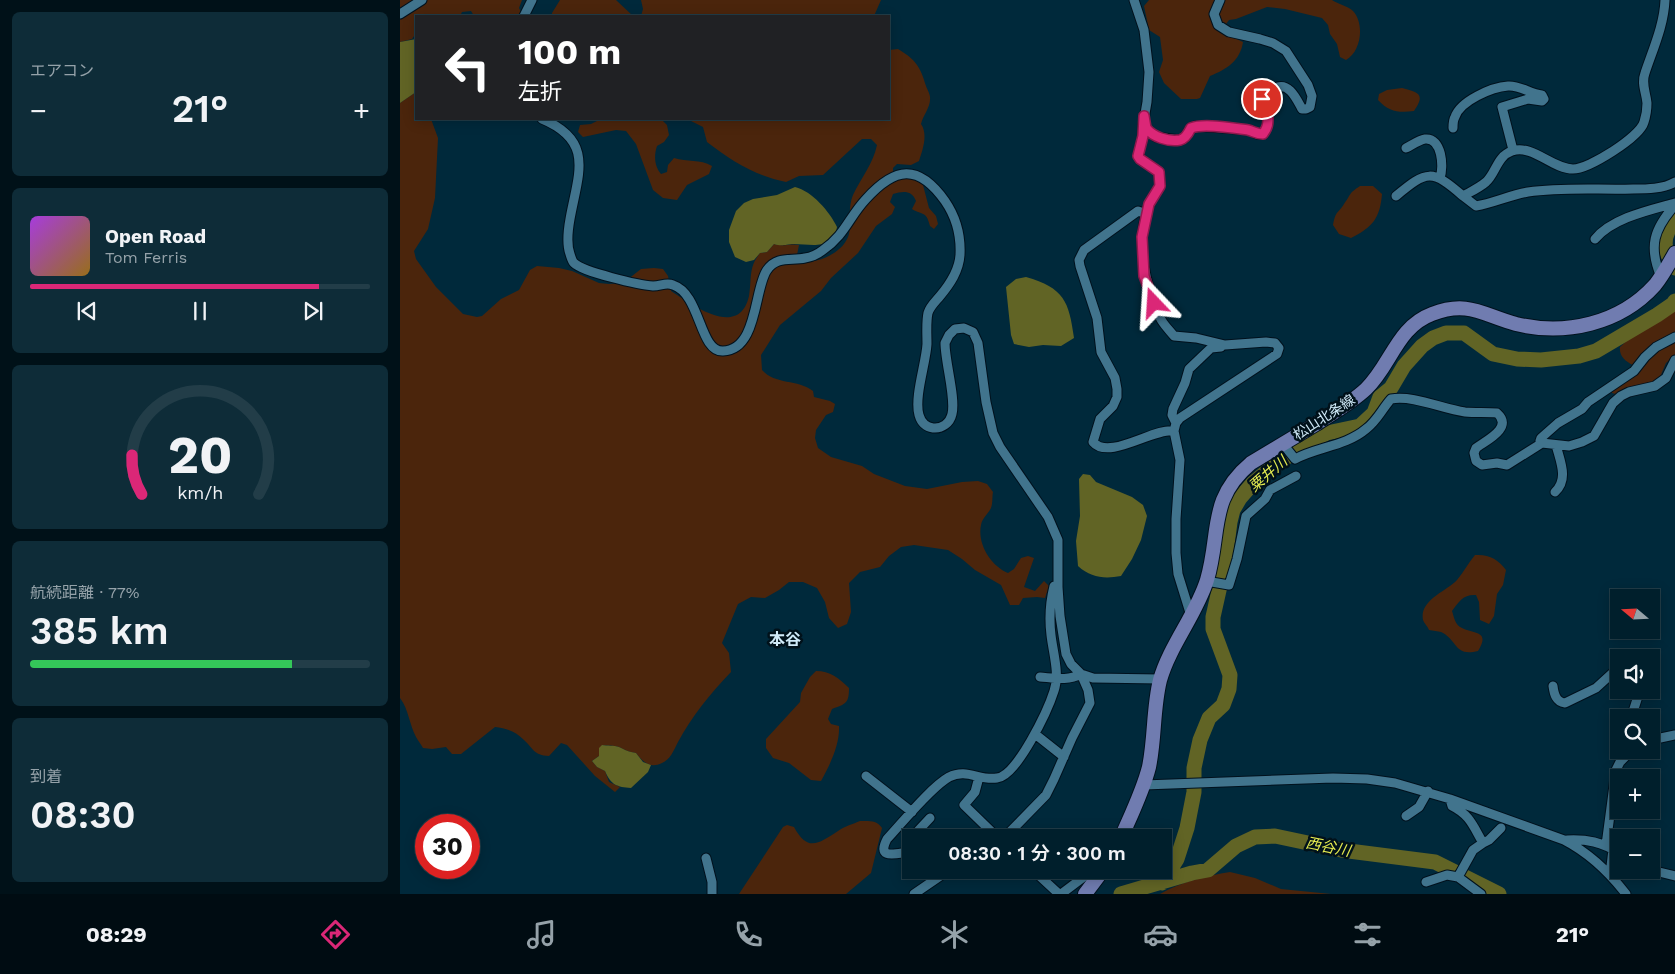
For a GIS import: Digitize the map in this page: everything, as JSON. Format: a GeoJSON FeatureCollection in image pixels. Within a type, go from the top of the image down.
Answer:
{"type":"FeatureCollection","features":[{"type":"Feature","properties":{"kind":"main road","name":"松山北条線"},"geometry":{"type":"LineString","coordinates":[[1125,829],[1144,786],[1152,750],[1160,680],[1191,616],[1211,582],[1218,513],[1224,494],[1238,474],[1251,463],[1288,450],[1357,396],[1378,374],[1399,341],[1410,328],[1427,316],[1446,309],[1466,308],[1530,326],[1558,329],[1589,325],[1614,316],[1642,298],[1663,274],[1675,253]]}},
{"type":"Feature","properties":{"kind":"main road"},"geometry":{"type":"LineString","coordinates":[[1085,894],[1094,879]]}},
{"type":"Feature","properties":{"kind":"street"},"geometry":{"type":"LineString","coordinates":[[400,14],[422,0]]}},
{"type":"Feature","properties":{"kind":"street"},"geometry":{"type":"LineString","coordinates":[[524,15],[532,0]]}},
{"type":"Feature","properties":{"kind":"street"},"geometry":{"type":"LineString","coordinates":[[1134,0],[1144,30],[1149,72],[1143,136],[1138,156],[1159,172],[1160,186],[1149,204],[1142,237]]}},
{"type":"Feature","properties":{"kind":"street"},"geometry":{"type":"LineString","coordinates":[[1144,116],[1146,128],[1150,133],[1156,137],[1180,140],[1195,126],[1250,130],[1257,134],[1263,134],[1269,122],[1262,99],[1279,87],[1285,88],[1294,94],[1302,108],[1310,107],[1312,96],[1308,85],[1286,50],[1260,39],[1229,32],[1218,25],[1214,14],[1220,0]]}},
{"type":"Feature","properties":{"kind":"street"},"geometry":{"type":"LineString","coordinates":[[1463,196],[1485,182],[1500,159],[1513,150],[1530,152],[1556,164],[1574,169],[1596,161],[1608,154],[1640,130],[1644,122],[1646,102],[1642,83],[1660,30],[1665,0]]}},
{"type":"Feature","properties":{"kind":"street"},"geometry":{"type":"LineString","coordinates":[[1453,128],[1455,115],[1478,95],[1508,86],[1519,87],[1542,95],[1544,98],[1542,101],[1528,99],[1502,107],[1513,150]]}},
{"type":"Feature","properties":{"kind":"street"},"geometry":{"type":"LineString","coordinates":[[544,120],[568,134],[574,140],[580,161],[567,242],[570,257],[575,264],[594,273],[641,284],[652,286],[668,283],[677,286],[684,291],[694,306],[708,342],[717,350],[723,351],[737,346],[750,329],[755,316],[761,284],[766,272],[774,262],[783,259],[806,258],[816,255],[828,247],[844,231],[866,198],[894,176],[908,173],[920,177],[932,187],[942,198],[955,219],[960,255],[951,282],[928,313],[927,346],[918,406],[919,418],[931,428],[946,425],[952,418],[953,407],[945,343],[955,329],[964,328],[973,332],[978,343],[986,402],[993,433],[1000,447],[1048,518],[1058,540],[1060,620],[1066,654],[1070,664],[1081,674],[1092,678],[1160,680]]}},
{"type":"Feature","properties":{"kind":"street"},"geometry":{"type":"LineString","coordinates":[[1406,148],[1424,139],[1436,143],[1443,163],[1440,178]]}},
{"type":"Feature","properties":{"kind":"street"},"geometry":{"type":"LineString","coordinates":[[1396,196],[1415,180],[1425,176],[1440,178],[1476,206],[1529,192],[1580,189],[1639,189],[1659,187],[1675,182]]}},
{"type":"Feature","properties":{"kind":"street"},"geometry":{"type":"LineString","coordinates":[[1141,212],[1138,211],[1084,250],[1079,260],[1097,318],[1101,352],[1115,378],[1117,389],[1117,397],[1113,406],[1100,419],[1093,442],[1096,446],[1101,447],[1113,447],[1175,427],[1180,418],[1277,354],[1279,348],[1275,343],[1225,345],[1196,338],[1174,336],[1161,320],[1144,276],[1140,228],[1141,212],[1145,199],[1151,190],[1160,186]]}},
{"type":"Feature","properties":{"kind":"street"},"geometry":{"type":"LineString","coordinates":[[1595,239],[1606,228],[1638,213],[1675,204]]}},
{"type":"Feature","properties":{"kind":"street"},"geometry":{"type":"LineString","coordinates":[[1663,274],[1653,249],[1657,229],[1675,204]]}},
{"type":"Feature","properties":{"kind":"street"},"geometry":{"type":"LineString","coordinates":[[1542,443],[1540,441],[1541,438],[1558,423],[1621,381],[1634,371],[1656,347],[1675,337]]}},
{"type":"Feature","properties":{"kind":"street"},"geometry":{"type":"LineString","coordinates":[[1191,616],[1178,574],[1176,519],[1180,460],[1172,415],[1189,369],[1210,348],[1220,348],[1225,345]]}},
{"type":"Feature","properties":{"kind":"street"},"geometry":{"type":"LineString","coordinates":[[1288,450],[1294,459],[1307,452],[1339,443],[1365,430],[1375,422],[1391,399],[1395,398],[1424,401],[1438,407],[1464,412],[1497,413],[1502,420],[1498,432],[1476,448],[1474,453],[1476,461],[1482,465],[1497,463],[1508,465],[1542,443],[1569,446],[1594,436],[1613,403],[1629,392],[1655,386],[1666,378],[1675,360]]}},
{"type":"Feature","properties":{"kind":"street"},"geometry":{"type":"LineString","coordinates":[[1555,492],[1561,487],[1563,474],[1556,445]]}},
{"type":"Feature","properties":{"kind":"street"},"geometry":{"type":"LineString","coordinates":[[1211,582],[1229,585],[1246,516],[1265,499],[1270,490],[1296,476]]}},
{"type":"Feature","properties":{"kind":"street"},"geometry":{"type":"LineString","coordinates":[[902,854],[897,855],[885,852],[883,848],[887,839],[939,784],[959,773],[996,779],[1004,777],[1015,765],[1035,734],[1054,690],[1056,679],[1049,621],[1053,592],[1058,579]]}},
{"type":"Feature","properties":{"kind":"street"},"geometry":{"type":"LineString","coordinates":[[1049,621],[1060,620]]}},
{"type":"Feature","properties":{"kind":"street"},"geometry":{"type":"LineString","coordinates":[[1040,677],[1056,679],[1076,677],[1081,674]]}},
{"type":"Feature","properties":{"kind":"street"},"geometry":{"type":"LineString","coordinates":[[1013,829],[1046,796],[1090,703],[1088,690],[1081,674]]}},
{"type":"Feature","properties":{"kind":"street"},"geometry":{"type":"LineString","coordinates":[[1553,686],[1557,698],[1565,703],[1596,688],[1610,675]]}},
{"type":"Feature","properties":{"kind":"street"},"geometry":{"type":"LineString","coordinates":[[1035,734],[1064,756]]}},
{"type":"Feature","properties":{"kind":"street"},"geometry":{"type":"LineString","coordinates":[[1660,738],[1675,736]]}},
{"type":"Feature","properties":{"kind":"street"},"geometry":{"type":"LineString","coordinates":[[1614,829],[1616,770],[1623,759]]}},
{"type":"Feature","properties":{"kind":"street"},"geometry":{"type":"LineString","coordinates":[[866,776],[912,812]]}},
{"type":"Feature","properties":{"kind":"street"},"geometry":{"type":"LineString","coordinates":[[979,777],[975,792],[964,805],[989,829]]}},
{"type":"Feature","properties":{"kind":"street"},"geometry":{"type":"LineString","coordinates":[[1144,786],[1202,782],[1333,778],[1395,783],[1450,799],[1564,840],[1579,848],[1610,875]]}},
{"type":"Feature","properties":{"kind":"street"},"geometry":{"type":"LineString","coordinates":[[1406,816],[1419,807],[1428,792]]}},
{"type":"Feature","properties":{"kind":"street"},"geometry":{"type":"LineString","coordinates":[[1450,799],[1452,806],[1468,817],[1483,842]]}},
{"type":"Feature","properties":{"kind":"street"},"geometry":{"type":"LineString","coordinates":[[920,829],[930,818]]}},
{"type":"Feature","properties":{"kind":"street"},"geometry":{"type":"LineString","coordinates":[[1460,874],[1473,850],[1489,840],[1501,828]]}},
{"type":"Feature","properties":{"kind":"street"},"geometry":{"type":"LineString","coordinates":[[1564,840],[1586,840],[1610,848]]}},
{"type":"Feature","properties":{"kind":"street"},"geometry":{"type":"LineString","coordinates":[[706,858],[712,882],[712,894]]}},
{"type":"Feature","properties":{"kind":"street"},"geometry":{"type":"LineString","coordinates":[[1660,872],[1675,876]]}},
{"type":"Feature","properties":{"kind":"street"},"geometry":{"type":"LineString","coordinates":[[1426,882],[1447,875],[1460,874],[1481,894]]}},
{"type":"Feature","properties":{"kind":"street"},"geometry":{"type":"LineString","coordinates":[[914,894],[935,879]]}},
{"type":"Feature","properties":{"kind":"street"},"geometry":{"type":"LineString","coordinates":[[1043,879],[1060,894],[1085,879]]}},
{"type":"Feature","properties":{"kind":"street"},"geometry":{"type":"LineString","coordinates":[[1613,879],[1626,894]]}},
{"type":"Feature","properties":{"kind":"shaded area"},"geometry":{"type":"Polygon","coordinates":[[[400,0],[522,0],[519,8],[522,15],[473,15],[471,11],[462,12],[460,15],[415,15],[415,34],[412,39],[400,42],[400,0]]]}},
{"type":"Feature","properties":{"kind":"shaded area"},"geometry":{"type":"Polygon","coordinates":[[[560,0],[616,0],[632,15],[552,15],[560,0]]]}},
{"type":"Feature","properties":{"kind":"shaded area"},"geometry":{"type":"Polygon","coordinates":[[[641,0],[881,0],[874,15],[641,15],[643,9],[641,0]]]}},
{"type":"Feature","properties":{"kind":"shaded area"},"geometry":{"type":"Polygon","coordinates":[[[1149,0],[1332,0],[1353,11],[1359,23],[1360,37],[1355,51],[1346,60],[1340,57],[1337,44],[1330,34],[1328,25],[1322,18],[1285,9],[1267,7],[1229,20],[1226,24],[1228,35],[1243,42],[1236,59],[1232,64],[1210,76],[1200,98],[1181,99],[1164,83],[1159,72],[1163,60],[1160,37],[1149,30],[1144,6],[1149,0]]]}},
{"type":"Feature","properties":{"kind":"shaded area"},"geometry":{"type":"Polygon","coordinates":[[[415,39],[415,93],[400,103],[400,42],[415,39]]]}},
{"type":"Feature","properties":{"kind":"shaded area"},"geometry":{"type":"Polygon","coordinates":[[[898,49],[913,60],[922,73],[930,94],[928,108],[921,124],[924,137],[919,161],[911,165],[897,164],[893,168],[893,172],[912,178],[923,185],[929,208],[936,216],[938,224],[934,229],[930,226],[924,214],[912,209],[916,201],[910,193],[893,194],[890,202],[895,207],[892,214],[876,226],[858,253],[831,278],[821,291],[780,325],[761,355],[762,370],[773,378],[807,387],[813,391],[814,397],[835,404],[833,412],[826,415],[816,430],[815,438],[818,448],[831,457],[862,466],[874,474],[905,486],[927,489],[962,482],[978,481],[987,484],[993,492],[991,508],[984,518],[980,532],[983,547],[991,560],[1008,573],[1014,569],[1021,558],[1028,556],[1034,558],[1024,587],[1035,591],[1044,581],[1049,586],[1045,598],[1023,598],[1019,605],[1010,605],[1001,585],[975,570],[948,550],[914,545],[901,547],[889,556],[880,567],[860,572],[849,583],[851,612],[847,624],[838,628],[829,618],[825,602],[817,588],[803,582],[789,582],[765,598],[751,597],[738,604],[722,643],[729,653],[731,672],[695,714],[672,754],[665,762],[658,765],[650,765],[644,762],[636,753],[617,746],[602,745],[599,756],[592,761],[597,767],[605,771],[609,782],[620,787],[615,792],[595,776],[567,745],[561,743],[549,756],[540,754],[534,751],[518,735],[503,728],[495,727],[461,754],[452,754],[446,747],[423,748],[400,698],[400,103],[415,93],[415,120],[431,120],[438,138],[435,198],[428,229],[414,251],[416,259],[436,287],[463,314],[477,317],[482,316],[501,299],[519,290],[530,270],[537,266],[572,271],[599,283],[609,284],[623,283],[641,269],[663,269],[668,276],[671,291],[714,315],[735,316],[744,309],[749,296],[751,274],[756,258],[760,253],[767,252],[774,244],[799,245],[797,255],[802,263],[829,256],[845,243],[849,233],[851,200],[870,165],[877,145],[871,139],[862,139],[823,175],[799,176],[786,182],[754,172],[735,161],[707,142],[703,127],[689,120],[890,120],[890,50],[898,49]]]}},
{"type":"Feature","properties":{"kind":"shaded area"},"geometry":{"type":"Polygon","coordinates":[[[1402,88],[1416,93],[1420,97],[1414,111],[1394,111],[1378,100],[1379,94],[1387,90],[1402,88]]]}},
{"type":"Feature","properties":{"kind":"shaded area"},"geometry":{"type":"Polygon","coordinates":[[[599,120],[662,120],[667,125],[669,135],[664,142],[657,146],[655,153],[656,164],[661,174],[667,172],[668,165],[674,158],[698,161],[712,166],[709,174],[687,185],[677,200],[663,198],[653,190],[636,144],[626,131],[616,130],[583,137],[578,132],[580,125],[591,124],[599,120]]]}},
{"type":"Feature","properties":{"kind":"shaded area"},"geometry":{"type":"Polygon","coordinates":[[[1360,186],[1373,186],[1382,194],[1381,202],[1377,216],[1370,226],[1351,238],[1339,234],[1333,225],[1337,213],[1352,192],[1360,186]]]}},
{"type":"Feature","properties":{"kind":"shaded area"},"geometry":{"type":"Polygon","coordinates":[[[795,187],[814,197],[830,215],[837,227],[835,235],[831,240],[814,245],[774,244],[767,252],[760,253],[754,260],[746,262],[735,257],[729,242],[729,230],[736,211],[744,203],[753,199],[777,195],[795,187]]]}},
{"type":"Feature","properties":{"kind":"shaded area"},"geometry":{"type":"Polygon","coordinates":[[[1026,277],[1039,281],[1057,291],[1067,305],[1074,338],[1061,346],[1043,345],[1029,347],[1014,344],[1011,335],[1006,287],[1016,279],[1026,277]]]}},
{"type":"Feature","properties":{"kind":"shaded area"},"geometry":{"type":"Polygon","coordinates":[[[1675,309],[1675,355],[1666,363],[1660,377],[1652,383],[1619,395],[1612,393],[1612,386],[1632,370],[1633,365],[1623,358],[1620,353],[1620,347],[1632,336],[1658,322],[1675,309]]]}},
{"type":"Feature","properties":{"kind":"shaded area"},"geometry":{"type":"Polygon","coordinates":[[[1083,474],[1090,475],[1096,482],[1132,497],[1143,505],[1147,516],[1141,540],[1121,576],[1098,577],[1078,566],[1076,541],[1080,516],[1079,479],[1083,474]]]}},
{"type":"Feature","properties":{"kind":"shaded area"},"geometry":{"type":"Polygon","coordinates":[[[1475,555],[1485,555],[1493,558],[1506,570],[1503,585],[1497,594],[1494,616],[1489,624],[1480,620],[1479,602],[1476,595],[1462,599],[1452,611],[1455,621],[1460,627],[1479,634],[1483,639],[1478,651],[1464,652],[1446,635],[1429,630],[1423,620],[1423,613],[1429,601],[1457,580],[1475,555]]]}},
{"type":"Feature","properties":{"kind":"shaded area"},"geometry":{"type":"Polygon","coordinates":[[[816,671],[826,672],[834,676],[849,688],[846,702],[832,709],[828,719],[831,724],[839,726],[839,733],[834,754],[821,781],[811,780],[789,763],[773,758],[766,748],[766,739],[800,702],[801,693],[810,677],[816,671]]]}},
{"type":"Feature","properties":{"kind":"shaded area"},"geometry":{"type":"Polygon","coordinates":[[[602,745],[617,746],[636,753],[643,762],[651,765],[648,772],[631,788],[615,784],[605,771],[597,767],[592,761],[599,756],[599,748],[602,745]]]}},
{"type":"Feature","properties":{"kind":"shaded area"},"geometry":{"type":"Polygon","coordinates":[[[860,821],[875,822],[882,828],[871,873],[846,894],[739,894],[783,827],[787,825],[794,827],[804,840],[814,843],[860,821]]]}},
{"type":"Feature","properties":{"kind":"shaded area"},"geometry":{"type":"Polygon","coordinates":[[[1230,872],[1255,878],[1281,889],[1331,894],[1160,894],[1194,880],[1230,872]]]}},
{"type":"Feature","properties":{"kind":"waterway","name":"粟井川"},"geometry":{"type":"LineString","coordinates":[[1675,221],[1667,233],[1665,245],[1668,256],[1675,268]]}},
{"type":"Feature","properties":{"kind":"waterway","name":"粟井川"},"geometry":{"type":"LineString","coordinates":[[1162,883],[1177,859],[1187,828],[1194,792],[1194,768],[1200,740],[1209,718],[1223,705],[1229,689],[1230,675],[1213,629],[1213,617],[1224,568],[1233,510],[1240,498],[1253,483],[1301,447],[1327,433],[1360,426],[1374,413],[1380,397],[1391,388],[1404,366],[1422,346],[1433,338],[1446,333],[1464,333],[1493,354],[1517,359],[1541,360],[1579,356],[1596,351],[1657,315],[1675,301]]}},
{"type":"Feature","properties":{"kind":"waterway","name":"西谷川"},"geometry":{"type":"LineString","coordinates":[[1121,894],[1208,870],[1236,846],[1255,837],[1275,836],[1341,850],[1435,862],[1499,894]]}},
{"type":"Feature","properties":{"kind":"district","name":"本谷"},"geometry":{"type":"Point","coordinates":[785,639]}},
{"type":"Feature","properties":{"kind":"route"},"geometry":{"type":"LineString","coordinates":[[1154,303],[1144,276],[1142,237],[1146,212],[1152,197],[1160,186],[1159,172],[1138,156],[1143,136],[1144,116],[1146,128],[1156,137],[1180,140],[1195,126],[1250,130],[1257,134],[1263,134],[1269,122],[1262,99]]}}]}
